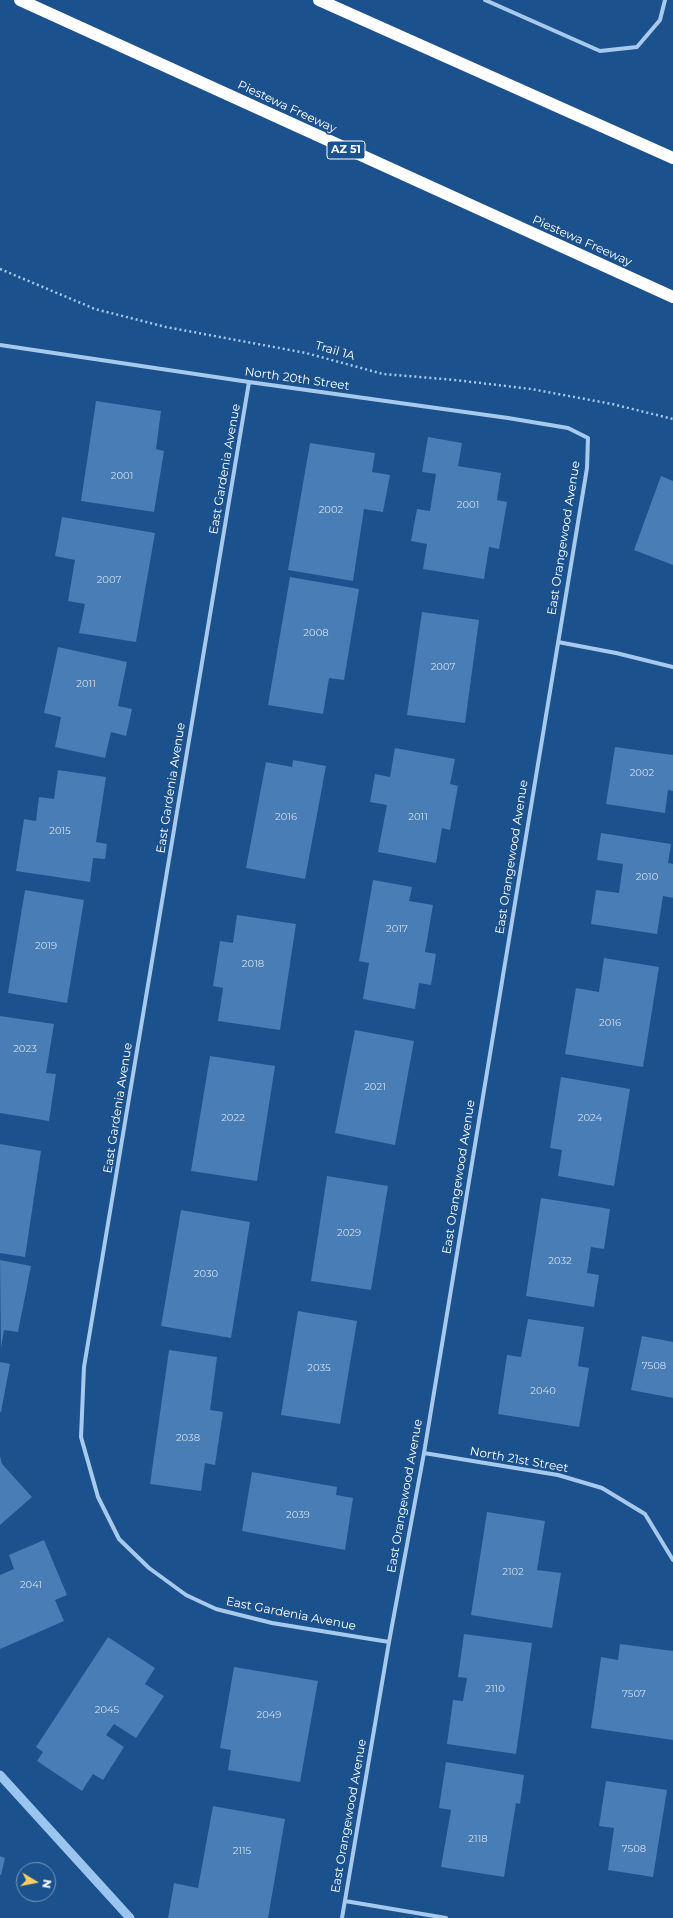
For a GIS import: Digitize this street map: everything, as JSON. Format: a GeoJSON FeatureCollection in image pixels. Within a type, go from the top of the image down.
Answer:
{"type":"FeatureCollection","features":[{"type":"Feature","properties":{"kind":"highway","name":"Piestewa Freeway"},"geometry":{"type":"LineString","coordinates":[[20,0],[673,297]]}},
{"type":"Feature","properties":{"kind":"highway"},"geometry":{"type":"LineString","coordinates":[[318,0],[673,158]]}},
{"type":"Feature","properties":{"kind":"street"},"geometry":{"type":"LineString","coordinates":[[485,0],[600,51],[637,46],[660,20],[665,0]]}},
{"type":"Feature","properties":{"kind":"street","name":"North 20th Street"},"geometry":{"type":"LineString","coordinates":[[0,345],[568,428],[588,438]]}},
{"type":"Feature","properties":{"kind":"street","name":"East Gardenia Avenue"},"geometry":{"type":"LineString","coordinates":[[249,382],[84,1367],[81,1437],[98,1497],[119,1539],[149,1568],[186,1595],[216,1609],[272,1623],[389,1642]]}},
{"type":"Feature","properties":{"kind":"street","name":"East Orangewood Avenue"},"geometry":{"type":"LineString","coordinates":[[342,1918],[389,1642],[424,1453],[587,468],[588,438]]}},
{"type":"Feature","properties":{"kind":"street"},"geometry":{"type":"LineString","coordinates":[[558,642],[616,653],[673,667]]}},
{"type":"Feature","properties":{"kind":"street","name":"North 21st Street"},"geometry":{"type":"LineString","coordinates":[[424,1453],[558,1475],[602,1488],[645,1514],[673,1560]]}},
{"type":"Feature","properties":{"kind":"street"},"geometry":{"type":"LineString","coordinates":[[345,1902],[446,1918]]}},
{"type":"Feature","properties":{"kind":"path","name":"Trail 1A"},"geometry":{"type":"LineString","coordinates":[[0,269],[95,309],[166,327],[306,353],[383,374],[455,380],[530,389],[612,404],[673,419]]}},
{"type":"Feature","properties":{"kind":"building"},"geometry":{"type":"Polygon","coordinates":[[[96,401],[161,411],[156,449],[164,451],[154,512],[81,501],[96,401]]]}},
{"type":"Feature","properties":{"kind":"building"},"geometry":{"type":"Polygon","coordinates":[[[428,437],[462,443],[458,466],[501,473],[497,500],[507,502],[499,549],[489,547],[484,579],[423,569],[427,544],[411,541],[417,509],[430,511],[436,474],[422,472],[428,437]]]}},
{"type":"Feature","properties":{"kind":"building"},"geometry":{"type":"Polygon","coordinates":[[[310,443],[375,453],[372,472],[390,475],[383,512],[364,509],[353,581],[288,570],[310,443]]]}},
{"type":"Feature","properties":{"kind":"building"},"geometry":{"type":"Polygon","coordinates":[[[661,476],[673,481],[673,565],[634,550],[661,476]]]}},
{"type":"Feature","properties":{"kind":"building"},"geometry":{"type":"Polygon","coordinates":[[[62,517],[155,533],[136,642],[79,633],[85,604],[68,601],[75,560],[55,556],[62,517]]]}},
{"type":"Feature","properties":{"kind":"building"},"geometry":{"type":"Polygon","coordinates":[[[290,577],[359,589],[344,680],[329,678],[323,714],[268,705],[290,577]]]}},
{"type":"Feature","properties":{"kind":"building"},"geometry":{"type":"Polygon","coordinates":[[[422,612],[479,620],[465,723],[407,715],[422,612]]]}},
{"type":"Feature","properties":{"kind":"building"},"geometry":{"type":"Polygon","coordinates":[[[58,647],[127,662],[118,706],[132,709],[126,736],[111,732],[105,758],[55,747],[61,717],[44,713],[58,647]]]}},
{"type":"Feature","properties":{"kind":"building"},"geometry":{"type":"Polygon","coordinates":[[[615,747],[673,755],[673,791],[668,790],[665,813],[606,804],[615,747]]]}},
{"type":"Feature","properties":{"kind":"building"},"geometry":{"type":"Polygon","coordinates":[[[395,748],[455,759],[450,784],[458,786],[450,830],[442,828],[436,863],[378,852],[387,805],[370,802],[375,774],[390,777],[395,748]]]}},
{"type":"Feature","properties":{"kind":"building"},"geometry":{"type":"Polygon","coordinates":[[[293,760],[326,766],[305,879],[246,868],[266,762],[292,767],[293,760]]]}},
{"type":"Feature","properties":{"kind":"building"},"geometry":{"type":"Polygon","coordinates":[[[58,770],[106,777],[96,842],[107,844],[105,859],[93,858],[90,882],[16,871],[24,819],[36,821],[39,797],[54,799],[58,770]]]}},
{"type":"Feature","properties":{"kind":"building"},"geometry":{"type":"Polygon","coordinates":[[[601,833],[671,844],[668,863],[673,864],[673,898],[663,896],[657,934],[591,924],[596,890],[619,893],[623,864],[597,860],[601,833]]]}},
{"type":"Feature","properties":{"kind":"building"},"geometry":{"type":"Polygon","coordinates":[[[373,880],[412,887],[409,901],[433,905],[425,952],[436,954],[431,985],[419,983],[415,1009],[363,999],[369,963],[359,961],[373,880]]]}},
{"type":"Feature","properties":{"kind":"building"},"geometry":{"type":"Polygon","coordinates":[[[25,890],[84,900],[67,1003],[8,993],[25,890]]]}},
{"type":"Feature","properties":{"kind":"building"},"geometry":{"type":"Polygon","coordinates":[[[237,915],[296,924],[280,1030],[218,1021],[223,988],[213,986],[220,941],[233,943],[237,915]]]}},
{"type":"Feature","properties":{"kind":"building"},"geometry":{"type":"Polygon","coordinates":[[[604,958],[659,967],[643,1067],[565,1054],[576,988],[599,992],[604,958]]]}},
{"type":"Feature","properties":{"kind":"building"},"geometry":{"type":"Polygon","coordinates":[[[0,1016],[54,1024],[46,1073],[56,1074],[49,1121],[0,1113],[0,1016]]]}},
{"type":"Feature","properties":{"kind":"building"},"geometry":{"type":"Polygon","coordinates":[[[355,1030],[414,1041],[395,1145],[335,1133],[355,1030]]]}},
{"type":"Feature","properties":{"kind":"building"},"geometry":{"type":"Polygon","coordinates":[[[210,1056],[275,1066],[257,1181],[191,1171],[210,1056]]]}},
{"type":"Feature","properties":{"kind":"building"},"geometry":{"type":"Polygon","coordinates":[[[561,1077],[630,1089],[614,1186],[558,1176],[562,1150],[550,1148],[561,1077]]]}},
{"type":"Feature","properties":{"kind":"building"},"geometry":{"type":"Polygon","coordinates":[[[0,1144],[41,1151],[25,1257],[0,1253],[0,1144]]]}},
{"type":"Feature","properties":{"kind":"building"},"geometry":{"type":"Polygon","coordinates":[[[327,1176],[388,1186],[371,1290],[311,1281],[327,1176]]]}},
{"type":"Feature","properties":{"kind":"building"},"geometry":{"type":"Polygon","coordinates":[[[541,1198],[610,1209],[604,1249],[591,1247],[587,1273],[599,1275],[594,1307],[526,1296],[541,1198]]]}},
{"type":"Feature","properties":{"kind":"building"},"geometry":{"type":"Polygon","coordinates":[[[181,1210],[250,1222],[231,1338],[161,1326],[181,1210]]]}},
{"type":"Feature","properties":{"kind":"building"},"geometry":{"type":"Polygon","coordinates":[[[0,1260],[31,1266],[18,1332],[4,1330],[1,1348],[0,1260]]]}},
{"type":"Feature","properties":{"kind":"building"},"geometry":{"type":"Polygon","coordinates":[[[298,1311],[357,1321],[340,1424],[281,1415],[298,1311]]]}},
{"type":"Feature","properties":{"kind":"building"},"geometry":{"type":"Polygon","coordinates":[[[528,1319],[584,1327],[578,1366],[589,1368],[579,1427],[498,1414],[507,1355],[521,1357],[528,1319]]]}},
{"type":"Feature","properties":{"kind":"building"},"geometry":{"type":"Polygon","coordinates":[[[642,1336],[673,1342],[673,1398],[631,1390],[642,1336]]]}},
{"type":"Feature","properties":{"kind":"building"},"geometry":{"type":"Polygon","coordinates":[[[169,1350],[217,1357],[210,1410],[223,1412],[215,1465],[205,1463],[201,1491],[150,1484],[169,1350]]]}},
{"type":"Feature","properties":{"kind":"building"},"geometry":{"type":"Polygon","coordinates":[[[0,1362],[10,1364],[1,1412],[0,1412],[0,1362]]]}},
{"type":"Feature","properties":{"kind":"building"},"geometry":{"type":"Polygon","coordinates":[[[0,1456],[2,1464],[32,1497],[0,1525],[0,1456]]]}},
{"type":"Feature","properties":{"kind":"building"},"geometry":{"type":"Polygon","coordinates":[[[252,1472],[337,1487],[336,1495],[353,1498],[345,1550],[242,1531],[252,1472]]]}},
{"type":"Feature","properties":{"kind":"building"},"geometry":{"type":"Polygon","coordinates":[[[487,1512],[545,1521],[537,1570],[561,1573],[552,1628],[471,1615],[487,1512]]]}},
{"type":"Feature","properties":{"kind":"building"},"geometry":{"type":"Polygon","coordinates":[[[44,1540],[67,1595],[55,1600],[64,1621],[0,1649],[0,1575],[14,1569],[9,1555],[44,1540]]]}},
{"type":"Feature","properties":{"kind":"building"},"geometry":{"type":"Polygon","coordinates":[[[464,1634],[532,1643],[516,1754],[447,1744],[453,1700],[463,1701],[467,1678],[458,1677],[464,1634]]]}},
{"type":"Feature","properties":{"kind":"building"},"geometry":{"type":"Polygon","coordinates":[[[108,1637],[155,1668],[145,1684],[164,1696],[136,1738],[114,1724],[106,1735],[124,1747],[103,1780],[93,1774],[82,1791],[37,1761],[43,1752],[36,1747],[108,1637]]]}},
{"type":"Feature","properties":{"kind":"building"},"geometry":{"type":"Polygon","coordinates":[[[620,1644],[673,1651],[673,1740],[591,1728],[601,1657],[618,1660],[620,1644]]]}},
{"type":"Feature","properties":{"kind":"building"},"geometry":{"type":"Polygon","coordinates":[[[234,1667],[318,1681],[300,1782],[228,1770],[231,1750],[220,1748],[234,1667]]]}},
{"type":"Feature","properties":{"kind":"building"},"geometry":{"type":"Polygon","coordinates":[[[446,1762],[524,1775],[520,1804],[516,1803],[504,1877],[441,1867],[451,1810],[439,1808],[446,1762]]]}},
{"type":"Feature","properties":{"kind":"building"},"geometry":{"type":"Polygon","coordinates":[[[606,1781],[667,1790],[653,1877],[608,1870],[614,1828],[599,1826],[606,1781]]]}},
{"type":"Feature","properties":{"kind":"building"},"geometry":{"type":"Polygon","coordinates":[[[213,1806],[285,1819],[268,1918],[168,1918],[174,1883],[198,1888],[213,1806]]]}},
{"type":"Feature","properties":{"kind":"building"},"geometry":{"type":"Polygon","coordinates":[[[0,1856],[5,1858],[1,1875],[0,1875],[0,1856]]]}},
{"type":"Feature","properties":{"kind":"waterway"},"geometry":{"type":"LineString","coordinates":[[0,1775],[130,1918]]}}]}
